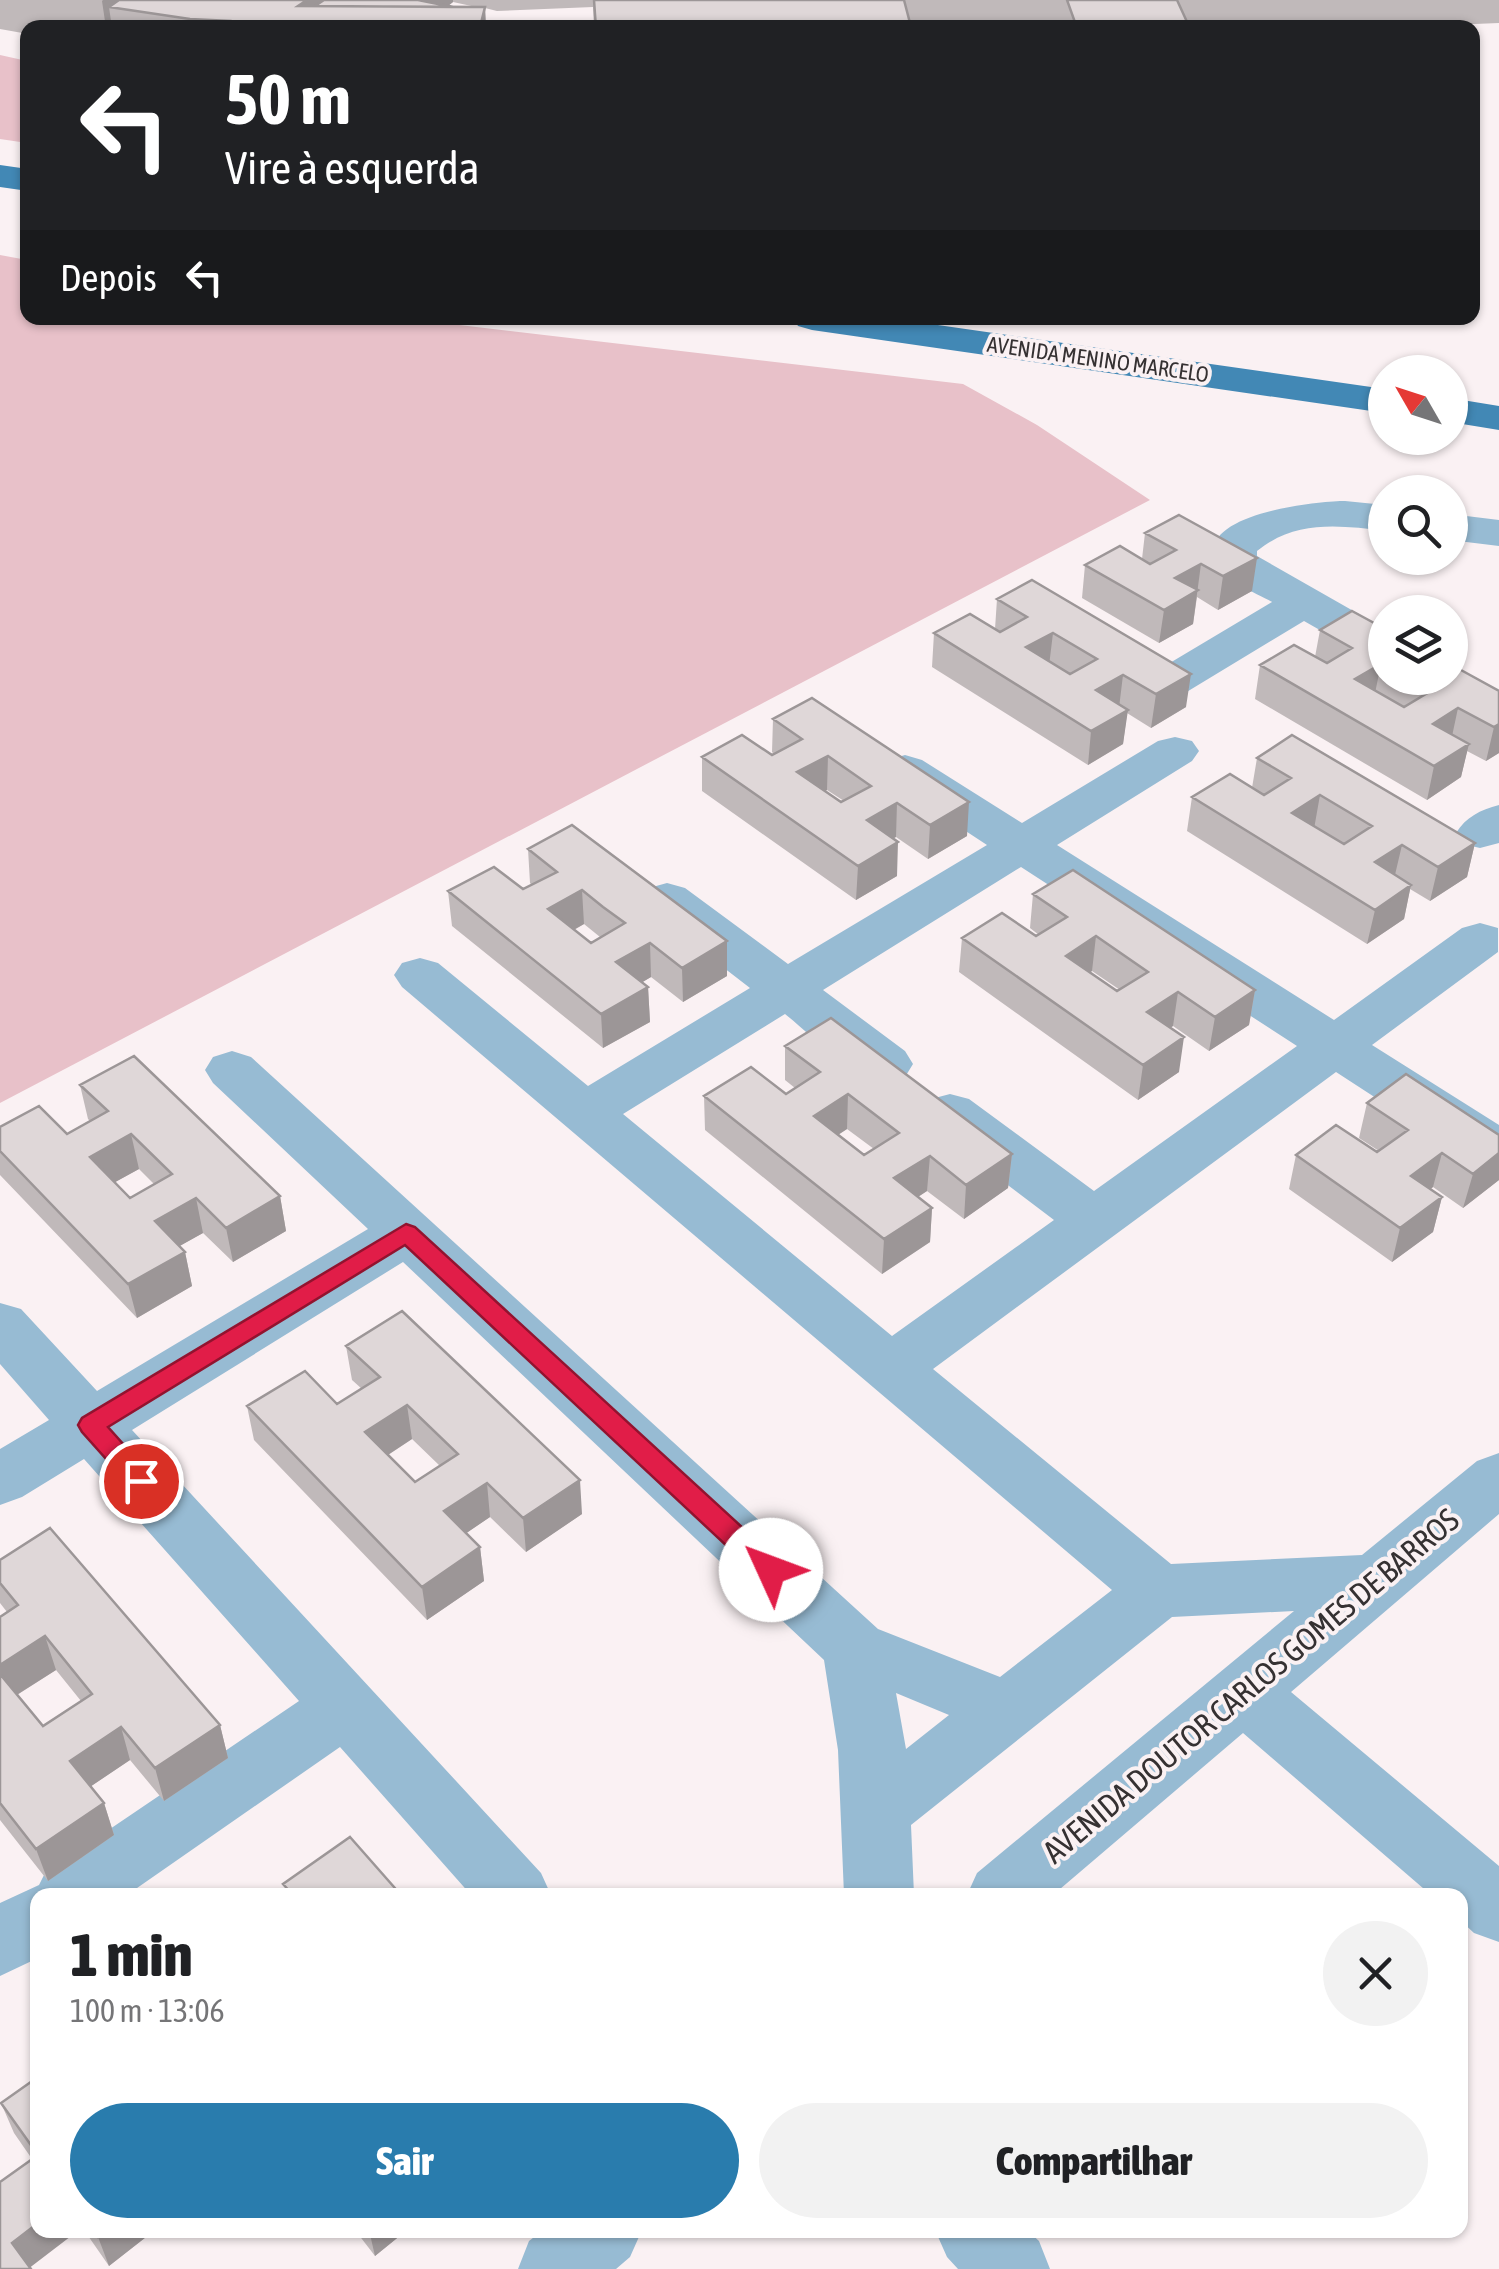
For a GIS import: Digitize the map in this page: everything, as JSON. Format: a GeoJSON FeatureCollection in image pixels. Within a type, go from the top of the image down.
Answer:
{"type":"FeatureCollection","features":[{"type":"Feature","properties":{"kind":"main road","name":"AVENIDA MENINO MARCELO"},"geometry":{"type":"LineString","coordinates":[[860,325],[1368,399]]}},
{"type":"Feature","properties":{"kind":"main road","name":"AVENIDA MENINO MARCELO"},"geometry":{"type":"LineString","coordinates":[[1049,325],[1368,369]]}},
{"type":"Feature","properties":{"kind":"main road"},"geometry":{"type":"LineString","coordinates":[[1468,384],[1499,388]]}},
{"type":"Feature","properties":{"kind":"main road"},"geometry":{"type":"LineString","coordinates":[[1468,413],[1499,418]]}},
{"type":"Feature","properties":{"kind":"street"},"geometry":{"type":"LineString","coordinates":[[1368,516],[1321,512],[1295,515],[1246,537],[1235,547],[1236,560],[1249,571],[1368,639]]}},
{"type":"Feature","properties":{"kind":"street"},"geometry":{"type":"LineString","coordinates":[[1468,529],[1499,533]]}},
{"type":"Feature","properties":{"kind":"street"},"geometry":{"type":"LineString","coordinates":[[1164,686],[1302,602]]}},
{"type":"Feature","properties":{"kind":"street"},"geometry":{"type":"LineString","coordinates":[[860,741],[1499,1151]]}},
{"type":"Feature","properties":{"kind":"street"},"geometry":{"type":"LineString","coordinates":[[586,1112],[1175,750]]}},
{"type":"Feature","properties":{"kind":"street"},"geometry":{"type":"LineString","coordinates":[[624,867],[1094,1221]]}},
{"type":"Feature","properties":{"kind":"street"},"geometry":{"type":"LineString","coordinates":[[891,1368],[1480,940]]}},
{"type":"Feature","properties":{"kind":"street"},"geometry":{"type":"LineString","coordinates":[[420,975],[1141,1577],[1376,1582]]}},
{"type":"Feature","properties":{"kind":"street"},"geometry":{"type":"LineString","coordinates":[[232,1070],[855,1648],[984,1700]]}},
{"type":"Feature","properties":{"kind":"street"},"geometry":{"type":"LineString","coordinates":[[0,1480],[406,1233]]}},
{"type":"Feature","properties":{"kind":"street"},"geometry":{"type":"LineString","coordinates":[[0,1325],[510,1888]]}},
{"type":"Feature","properties":{"kind":"street","name":"AVENIDA DOUTOR CARLOS GOMES DE BARROS"},"geometry":{"type":"LineString","coordinates":[[1010,1888],[1499,1478]]}},
{"type":"Feature","properties":{"kind":"street"},"geometry":{"type":"LineString","coordinates":[[874,1781],[1141,1577]]}},
{"type":"Feature","properties":{"kind":"street"},"geometry":{"type":"LineString","coordinates":[[855,1648],[874,1781],[879,1888]]}},
{"type":"Feature","properties":{"kind":"street"},"geometry":{"type":"LineString","coordinates":[[1243,1692],[1499,1910]]}},
{"type":"Feature","properties":{"kind":"street"},"geometry":{"type":"LineString","coordinates":[[80,1888],[344,1707]]}},
{"type":"Feature","properties":{"kind":"street"},"geometry":{"type":"LineString","coordinates":[[0,1943],[30,1922]]}},
{"type":"Feature","properties":{"kind":"street"},"geometry":{"type":"LineString","coordinates":[[557,2269],[594,2238]]}},
{"type":"Feature","properties":{"kind":"street"},"geometry":{"type":"LineString","coordinates":[[982,2238],[1011,2269]]}},
{"type":"Feature","properties":{"kind":"shaded area"},"geometry":{"type":"Polygon","coordinates":[[[0,55],[20,59],[20,142],[0,139],[0,55]]]}},
{"type":"Feature","properties":{"kind":"shaded area"},"geometry":{"type":"Polygon","coordinates":[[[0,255],[20,259],[20,325],[460,325],[963,384],[1037,425],[1150,500],[0,1103],[0,255]]]}},
{"type":"Feature","properties":{"kind":"building"},"geometry":{"type":"Polygon","coordinates":[[[119,0],[307,0],[298,6],[485,7],[482,20],[210,20],[109,7],[119,0]]]}},
{"type":"Feature","properties":{"kind":"building"},"geometry":{"type":"Polygon","coordinates":[[[324,0],[418,0],[453,7],[315,6],[324,0]]]}},
{"type":"Feature","properties":{"kind":"building"},"geometry":{"type":"Polygon","coordinates":[[[594,0],[904,0],[909,20],[595,20],[594,0]]]}},
{"type":"Feature","properties":{"kind":"building"},"geometry":{"type":"Polygon","coordinates":[[[1067,0],[1177,0],[1186,20],[1074,20],[1067,0]]]}},
{"type":"Feature","properties":{"kind":"building"},"geometry":{"type":"Polygon","coordinates":[[[1179,515],[1257,558],[1223,576],[1201,564],[1175,578],[1198,590],[1164,610],[1085,565],[1120,546],[1150,564],[1176,550],[1145,533],[1179,515]]]}},
{"type":"Feature","properties":{"kind":"building"},"geometry":{"type":"Polygon","coordinates":[[[1032,580],[1191,674],[1156,694],[1123,675],[1096,690],[1128,710],[1091,731],[934,633],[970,614],[1000,632],[1027,617],[997,599],[1032,580]],[[1053,633],[1026,647],[1070,674],[1097,659],[1053,633]]]}},
{"type":"Feature","properties":{"kind":"building"},"geometry":{"type":"Polygon","coordinates":[[[1352,611],[1368,620],[1368,672],[1355,679],[1368,686],[1368,695],[1383,695],[1404,707],[1424,695],[1468,695],[1468,674],[1499,691],[1499,724],[1494,727],[1458,708],[1433,724],[1469,744],[1434,766],[1260,665],[1294,645],[1327,663],[1352,648],[1320,630],[1352,611]]]}},
{"type":"Feature","properties":{"kind":"building"},"geometry":{"type":"Polygon","coordinates":[[[812,698],[969,802],[930,825],[897,803],[867,820],[898,842],[858,866],[702,757],[742,735],[772,755],[802,739],[773,719],[812,698]],[[828,756],[797,772],[841,802],[871,786],[828,756]]]}},
{"type":"Feature","properties":{"kind":"building"},"geometry":{"type":"Polygon","coordinates":[[[1292,735],[1475,843],[1438,867],[1402,845],[1375,862],[1411,885],[1375,910],[1192,797],[1230,774],[1264,795],[1291,778],[1257,758],[1292,735]],[[1320,795],[1292,813],[1344,844],[1372,826],[1320,795]]]}},
{"type":"Feature","properties":{"kind":"building"},"geometry":{"type":"Polygon","coordinates":[[[572,825],[727,941],[682,968],[650,943],[616,962],[648,987],[601,1014],[448,891],[494,867],[523,889],[557,872],[528,849],[572,825]],[[582,890],[548,909],[591,943],[625,923],[582,890]]]}},
{"type":"Feature","properties":{"kind":"building"},"geometry":{"type":"Polygon","coordinates":[[[1073,870],[1255,990],[1215,1017],[1178,992],[1147,1012],[1184,1037],[1143,1065],[962,938],[1002,913],[1036,936],[1067,917],[1033,894],[1073,870]],[[1096,936],[1066,956],[1117,991],[1148,972],[1096,936]]]}},
{"type":"Feature","properties":{"kind":"building"},"geometry":{"type":"Polygon","coordinates":[[[831,1018],[1012,1154],[966,1185],[930,1156],[894,1178],[932,1208],[884,1239],[704,1096],[751,1067],[786,1094],[820,1072],[785,1046],[831,1018]],[[848,1094],[814,1116],[864,1155],[899,1133],[848,1094]]]}},
{"type":"Feature","properties":{"kind":"building"},"geometry":{"type":"Polygon","coordinates":[[[134,1056],[280,1196],[226,1228],[196,1198],[155,1221],[185,1252],[128,1284],[0,1151],[0,1127],[39,1106],[67,1134],[108,1111],[80,1085],[134,1056]],[[131,1134],[90,1157],[130,1198],[172,1174],[131,1134]]]}},
{"type":"Feature","properties":{"kind":"building"},"geometry":{"type":"Polygon","coordinates":[[[1406,1074],[1499,1135],[1499,1153],[1473,1174],[1442,1153],[1411,1176],[1442,1197],[1400,1228],[1296,1155],[1336,1125],[1377,1152],[1408,1130],[1367,1103],[1406,1074]]]}},
{"type":"Feature","properties":{"kind":"building"},"geometry":{"type":"Polygon","coordinates":[[[402,1311],[580,1480],[523,1518],[487,1483],[444,1511],[480,1547],[422,1587],[247,1406],[305,1371],[337,1404],[380,1377],[346,1346],[402,1311]],[[407,1405],[365,1432],[415,1482],[458,1454],[407,1405]]]}},
{"type":"Feature","properties":{"kind":"building"},"geometry":{"type":"Polygon","coordinates":[[[50,1528],[220,1725],[155,1768],[121,1727],[70,1761],[104,1803],[36,1849],[0,1803],[0,1674],[43,1726],[92,1694],[45,1636],[0,1665],[0,1617],[18,1605],[0,1583],[0,1560],[50,1528]]]}},
{"type":"Feature","properties":{"kind":"building"},"geometry":{"type":"Polygon","coordinates":[[[350,1837],[395,1888],[287,1888],[283,1884],[350,1837]]]}},
{"type":"Feature","properties":{"kind":"building"},"geometry":{"type":"Polygon","coordinates":[[[30,2083],[30,2144],[1,2103],[30,2083]]]}},
{"type":"Feature","properties":{"kind":"building"},"geometry":{"type":"Polygon","coordinates":[[[30,2161],[30,2229],[12,2243],[31,2269],[0,2269],[0,2182],[30,2161]]]}},
{"type":"Feature","properties":{"kind":"route"},"geometry":{"type":"LineString","coordinates":[[141,1481],[91,1425],[406,1233],[771,1570]]}}]}
